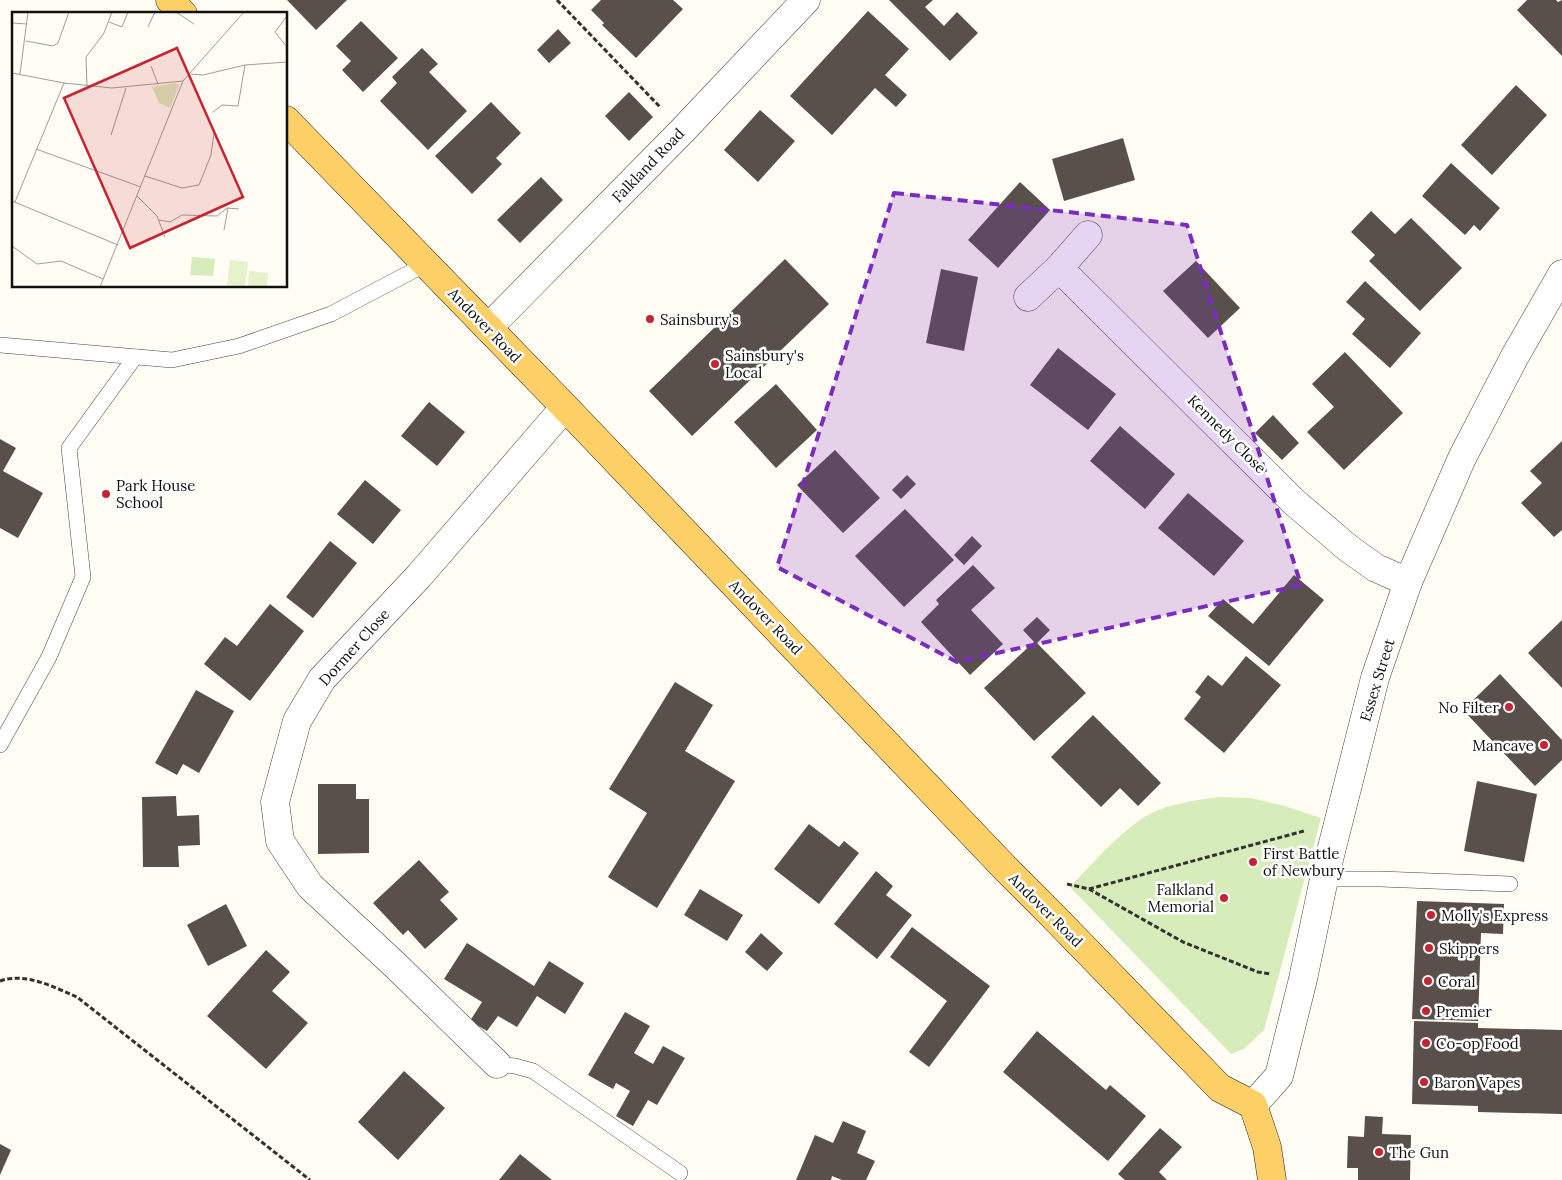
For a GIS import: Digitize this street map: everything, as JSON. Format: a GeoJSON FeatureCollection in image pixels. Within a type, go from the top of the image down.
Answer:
{"type":"FeatureCollection","features":[{"type":"Feature","properties":{"kind":"main road"},"geometry":{"type":"LineString","coordinates":[[170,0],[181,12]]}},
{"type":"Feature","properties":{"kind":"main road","name":"Andover Road"},"geometry":{"type":"LineString","coordinates":[[288,122],[565,407],[999,862],[1220,1088],[1253,1105]]}},
{"type":"Feature","properties":{"kind":"main road"},"geometry":{"type":"LineString","coordinates":[[1253,1105],[1266,1147],[1272,1180]]}},
{"type":"Feature","properties":{"kind":"street","name":"Falkland Road"},"geometry":{"type":"LineString","coordinates":[[488,328],[683,130],[806,0]]}},
{"type":"Feature","properties":{"kind":"street"},"geometry":{"type":"LineString","coordinates":[[1028,297],[1060,268],[1088,236]]}},
{"type":"Feature","properties":{"kind":"street","name":"Kennedy Close"},"geometry":{"type":"LineString","coordinates":[[1060,268],[1294,502],[1348,548],[1376,568],[1408,582]]}},
{"type":"Feature","properties":{"kind":"street","name":"Essex Street"},"geometry":{"type":"LineString","coordinates":[[1253,1105],[1279,1076],[1303,979],[1324,879],[1375,678],[1408,582],[1462,458],[1515,356],[1562,274]]}},
{"type":"Feature","properties":{"kind":"street","name":"Dormer Close"},"geometry":{"type":"LineString","coordinates":[[497,1064],[310,886],[280,841],[276,802],[297,721],[322,679],[419,576],[565,407]]}},
{"type":"Feature","properties":{"kind":"lane"},"geometry":{"type":"LineString","coordinates":[[0,345],[172,360],[239,346],[330,314],[426,264]]}},
{"type":"Feature","properties":{"kind":"lane"},"geometry":{"type":"LineString","coordinates":[[0,745],[49,657],[84,577],[68,448],[136,357]]}},
{"type":"Feature","properties":{"kind":"lane"},"geometry":{"type":"LineString","coordinates":[[1324,879],[1380,879],[1510,884]]}},
{"type":"Feature","properties":{"kind":"lane"},"geometry":{"type":"LineString","coordinates":[[497,1064],[533,1071],[680,1173]]}},
{"type":"Feature","properties":{"kind":"path"},"geometry":{"type":"LineString","coordinates":[[557,0],[683,130]]}},
{"type":"Feature","properties":{"kind":"path"},"geometry":{"type":"LineString","coordinates":[[1088,889],[1339,822]]}},
{"type":"Feature","properties":{"kind":"path"},"geometry":{"type":"LineString","coordinates":[[1061,883],[1088,889],[1183,942],[1258,972],[1303,979]]}},
{"type":"Feature","properties":{"kind":"path"},"geometry":{"type":"LineString","coordinates":[[0,981],[23,978],[51,985],[77,997],[310,1180]]}},
{"type":"Feature","properties":{"kind":"highlighted area"},"geometry":{"type":"Polygon","coordinates":[[[894,193],[1187,225],[1301,585],[957,662],[777,567],[894,193]]]}},
{"type":"Feature","properties":{"kind":"green space"},"geometry":{"type":"Polygon","coordinates":[[[1218,797],[1251,798],[1285,806],[1321,818],[1264,1030],[1244,1049],[1231,1054],[1070,887],[1118,838],[1150,814],[1174,805],[1218,797]]]}},
{"type":"Feature","properties":{"kind":"building"},"geometry":{"type":"Polygon","coordinates":[[[287,0],[347,0],[316,30],[287,0]]]}},
{"type":"Feature","properties":{"kind":"building"},"geometry":{"type":"Polygon","coordinates":[[[601,0],[673,0],[683,9],[636,58],[602,25],[604,23],[591,10],[601,0]]]}},
{"type":"Feature","properties":{"kind":"building"},"geometry":{"type":"Polygon","coordinates":[[[889,0],[933,0],[925,7],[944,26],[957,12],[978,33],[950,61],[889,0]]]}},
{"type":"Feature","properties":{"kind":"building"},"geometry":{"type":"Polygon","coordinates":[[[1527,0],[1556,0],[1558,2],[1562,0],[1562,56],[1517,10],[1527,0]]]}},
{"type":"Feature","properties":{"kind":"building"},"geometry":{"type":"Polygon","coordinates":[[[868,11],[909,49],[885,75],[907,95],[896,107],[875,88],[832,135],[790,96],[868,11]]]}},
{"type":"Feature","properties":{"kind":"building"},"geometry":{"type":"Polygon","coordinates":[[[361,21],[398,58],[363,92],[342,70],[351,61],[336,46],[361,21]]]}},
{"type":"Feature","properties":{"kind":"building"},"geometry":{"type":"Polygon","coordinates":[[[558,29],[571,43],[549,63],[537,50],[558,29]]]}},
{"type":"Feature","properties":{"kind":"building"},"geometry":{"type":"Polygon","coordinates":[[[422,48],[438,64],[429,72],[467,111],[428,150],[380,101],[397,83],[392,77],[422,48]]]}},
{"type":"Feature","properties":{"kind":"building"},"geometry":{"type":"Polygon","coordinates":[[[1516,85],[1547,115],[1492,175],[1461,145],[1516,85]]]}},
{"type":"Feature","properties":{"kind":"building"},"geometry":{"type":"Polygon","coordinates":[[[629,92],[653,117],[629,141],[605,116],[629,92]]]}},
{"type":"Feature","properties":{"kind":"building"},"geometry":{"type":"Polygon","coordinates":[[[491,102],[521,133],[496,158],[502,164],[472,194],[435,156],[491,102]]]}},
{"type":"Feature","properties":{"kind":"building"},"geometry":{"type":"Polygon","coordinates":[[[760,110],[795,141],[758,182],[724,150],[760,110]]]}},
{"type":"Feature","properties":{"kind":"building"},"geometry":{"type":"Polygon","coordinates":[[[1123,138],[1135,180],[1064,201],[1052,159],[1123,138]]]}},
{"type":"Feature","properties":{"kind":"building"},"geometry":{"type":"Polygon","coordinates":[[[1451,163],[1500,208],[1480,231],[1474,225],[1465,235],[1422,196],[1451,163]]]}},
{"type":"Feature","properties":{"kind":"building"},"geometry":{"type":"Polygon","coordinates":[[[541,177],[563,200],[520,243],[497,220],[541,177]]]}},
{"type":"Feature","properties":{"kind":"building"},"geometry":{"type":"Polygon","coordinates":[[[1020,182],[1050,210],[998,268],[968,240],[1020,182]]]}},
{"type":"Feature","properties":{"kind":"building"},"geometry":{"type":"Polygon","coordinates":[[[1371,211],[1395,234],[1411,218],[1462,268],[1420,311],[1369,261],[1375,255],[1351,232],[1371,211]]]}},
{"type":"Feature","properties":{"kind":"building"},"geometry":{"type":"Polygon","coordinates":[[[785,259],[829,304],[692,436],[649,391],[785,259]]]}},
{"type":"Feature","properties":{"kind":"building"},"geometry":{"type":"Polygon","coordinates":[[[1196,261],[1240,308],[1208,338],[1163,291],[1196,261]]]}},
{"type":"Feature","properties":{"kind":"building"},"geometry":{"type":"Polygon","coordinates":[[[941,269],[978,277],[964,351],[926,343],[941,269]]]}},
{"type":"Feature","properties":{"kind":"building"},"geometry":{"type":"Polygon","coordinates":[[[1365,281],[1421,333],[1390,368],[1352,334],[1365,319],[1346,302],[1365,281]]]}},
{"type":"Feature","properties":{"kind":"building"},"geometry":{"type":"Polygon","coordinates":[[[1058,348],[1116,394],[1088,430],[1030,385],[1058,348]]]}},
{"type":"Feature","properties":{"kind":"building"},"geometry":{"type":"Polygon","coordinates":[[[1345,352],[1403,413],[1344,470],[1307,432],[1334,407],[1312,384],[1345,352]]]}},
{"type":"Feature","properties":{"kind":"building"},"geometry":{"type":"Polygon","coordinates":[[[776,384],[817,430],[776,468],[734,422],[776,384]]]}},
{"type":"Feature","properties":{"kind":"building"},"geometry":{"type":"Polygon","coordinates":[[[429,402],[465,432],[437,466],[401,436],[429,402]]]}},
{"type":"Feature","properties":{"kind":"building"},"geometry":{"type":"Polygon","coordinates":[[[1273,415],[1299,443],[1282,460],[1255,433],[1273,415]]]}},
{"type":"Feature","properties":{"kind":"building"},"geometry":{"type":"Polygon","coordinates":[[[1120,426],[1175,474],[1145,509],[1090,461],[1120,426]]]}},
{"type":"Feature","properties":{"kind":"building"},"geometry":{"type":"Polygon","coordinates":[[[0,439],[16,448],[3,471],[43,493],[18,538],[0,528],[0,439]]]}},
{"type":"Feature","properties":{"kind":"building"},"geometry":{"type":"Polygon","coordinates":[[[1562,441],[1562,530],[1554,537],[1521,503],[1542,483],[1530,471],[1562,441]]]}},
{"type":"Feature","properties":{"kind":"building"},"geometry":{"type":"Polygon","coordinates":[[[835,450],[880,498],[843,533],[797,485],[835,450]]]}},
{"type":"Feature","properties":{"kind":"building"},"geometry":{"type":"Polygon","coordinates":[[[907,475],[916,484],[901,499],[892,490],[907,475]]]}},
{"type":"Feature","properties":{"kind":"building"},"geometry":{"type":"Polygon","coordinates":[[[365,480],[401,510],[373,544],[337,514],[365,480]]]}},
{"type":"Feature","properties":{"kind":"building"},"geometry":{"type":"Polygon","coordinates":[[[1188,493],[1244,541],[1214,576],[1158,528],[1188,493]]]}},
{"type":"Feature","properties":{"kind":"building"},"geometry":{"type":"Polygon","coordinates":[[[905,509],[954,560],[904,607],[855,556],[905,509]]]}},
{"type":"Feature","properties":{"kind":"building"},"geometry":{"type":"Polygon","coordinates":[[[972,536],[982,546],[964,565],[954,555],[972,536]]]}},
{"type":"Feature","properties":{"kind":"building"},"geometry":{"type":"Polygon","coordinates":[[[330,541],[357,563],[313,618],[286,597],[330,541]]]}},
{"type":"Feature","properties":{"kind":"building"},"geometry":{"type":"Polygon","coordinates":[[[973,565],[995,588],[971,610],[1003,644],[970,675],[921,622],[939,604],[936,600],[973,565]]]}},
{"type":"Feature","properties":{"kind":"building"},"geometry":{"type":"Polygon","coordinates":[[[1294,575],[1324,600],[1269,666],[1208,616],[1223,599],[1253,624],[1294,575]]]}},
{"type":"Feature","properties":{"kind":"building"},"geometry":{"type":"Polygon","coordinates":[[[270,604],[304,631],[250,701],[204,664],[225,637],[237,646],[270,604]]]}},
{"type":"Feature","properties":{"kind":"building"},"geometry":{"type":"Polygon","coordinates":[[[1037,617],[1050,630],[1037,643],[1086,693],[1034,741],[984,688],[1034,642],[1023,630],[1037,617]]]}},
{"type":"Feature","properties":{"kind":"building"},"geometry":{"type":"Polygon","coordinates":[[[1562,620],[1562,688],[1528,653],[1562,620]]]}},
{"type":"Feature","properties":{"kind":"building"},"geometry":{"type":"Polygon","coordinates":[[[1246,656],[1281,685],[1224,753],[1184,719],[1201,697],[1195,692],[1208,675],[1222,686],[1246,656]]]}},
{"type":"Feature","properties":{"kind":"building"},"geometry":{"type":"Polygon","coordinates":[[[1500,674],[1562,740],[1562,760],[1535,786],[1463,710],[1500,674]]]}},
{"type":"Feature","properties":{"kind":"building"},"geometry":{"type":"Polygon","coordinates":[[[675,682],[713,705],[685,751],[735,781],[657,908],[608,877],[647,813],[609,789],[675,682]]]}},
{"type":"Feature","properties":{"kind":"building"},"geometry":{"type":"Polygon","coordinates":[[[196,690],[234,711],[199,773],[183,764],[177,775],[155,763],[196,690]]]}},
{"type":"Feature","properties":{"kind":"building"},"geometry":{"type":"Polygon","coordinates":[[[1093,715],[1161,783],[1138,806],[1120,788],[1101,807],[1051,757],[1093,715]]]}},
{"type":"Feature","properties":{"kind":"building"},"geometry":{"type":"Polygon","coordinates":[[[1477,781],[1537,794],[1524,862],[1464,851],[1477,781]]]}},
{"type":"Feature","properties":{"kind":"building"},"geometry":{"type":"Polygon","coordinates":[[[318,784],[356,784],[356,799],[369,799],[369,853],[318,854],[318,784]]]}},
{"type":"Feature","properties":{"kind":"building"},"geometry":{"type":"Polygon","coordinates":[[[176,796],[177,816],[199,815],[200,845],[178,846],[179,867],[143,867],[142,797],[176,796]]]}},
{"type":"Feature","properties":{"kind":"building"},"geometry":{"type":"Polygon","coordinates":[[[809,824],[839,847],[844,841],[859,853],[819,904],[774,869],[809,824]]]}},
{"type":"Feature","properties":{"kind":"building"},"geometry":{"type":"Polygon","coordinates":[[[419,860],[449,892],[440,900],[458,919],[425,949],[408,930],[403,935],[373,903],[419,860]]]}},
{"type":"Feature","properties":{"kind":"building"},"geometry":{"type":"Polygon","coordinates":[[[876,871],[893,886],[886,895],[912,915],[877,959],[834,924],[876,871]]]}},
{"type":"Feature","properties":{"kind":"building"},"geometry":{"type":"Polygon","coordinates":[[[700,889],[743,915],[727,941],[684,915],[700,889]]]}},
{"type":"Feature","properties":{"kind":"building"},"geometry":{"type":"Polygon","coordinates":[[[1417,901],[1504,904],[1503,934],[1481,933],[1478,1021],[1412,1019],[1417,901]]]}},
{"type":"Feature","properties":{"kind":"building"},"geometry":{"type":"Polygon","coordinates":[[[226,904],[247,946],[208,966],[187,925],[226,904]]]}},
{"type":"Feature","properties":{"kind":"building"},"geometry":{"type":"Polygon","coordinates":[[[912,927],[990,986],[929,1067],[909,1052],[947,1001],[890,957],[912,927]]]}},
{"type":"Feature","properties":{"kind":"building"},"geometry":{"type":"Polygon","coordinates":[[[761,933],[783,953],[767,971],[745,952],[761,933]]]}},
{"type":"Feature","properties":{"kind":"building"},"geometry":{"type":"Polygon","coordinates":[[[467,943],[534,986],[549,961],[584,983],[565,1014],[537,996],[517,1027],[498,1016],[487,1031],[470,1021],[482,1002],[444,979],[467,943]]]}},
{"type":"Feature","properties":{"kind":"building"},"geometry":{"type":"Polygon","coordinates":[[[266,950],[290,972],[272,991],[308,1023],[266,1069],[207,1016],[266,950]]]}},
{"type":"Feature","properties":{"kind":"building"},"geometry":{"type":"Polygon","coordinates":[[[625,1012],[650,1026],[634,1053],[653,1064],[663,1046],[685,1058],[657,1105],[648,1100],[633,1126],[616,1116],[630,1091],[616,1083],[613,1089],[588,1075],[625,1012]]]}},
{"type":"Feature","properties":{"kind":"building"},"geometry":{"type":"Polygon","coordinates":[[[1414,1021],[1478,1023],[1478,1028],[1562,1030],[1562,1114],[1478,1112],[1478,1106],[1412,1104],[1414,1021]]]}},
{"type":"Feature","properties":{"kind":"building"},"geometry":{"type":"Polygon","coordinates":[[[1037,1031],[1106,1090],[1110,1085],[1146,1116],[1108,1161],[1003,1072],[1037,1031]]]}},
{"type":"Feature","properties":{"kind":"building"},"geometry":{"type":"Polygon","coordinates":[[[404,1071],[445,1108],[398,1160],[358,1122],[404,1071]]]}},
{"type":"Feature","properties":{"kind":"building","name":"The Gun"},"geometry":{"type":"Polygon","coordinates":[[[1365,1116],[1383,1117],[1382,1134],[1411,1135],[1410,1180],[1358,1180],[1358,1168],[1347,1168],[1348,1136],[1364,1137],[1365,1116]]]}},
{"type":"Feature","properties":{"kind":"building"},"geometry":{"type":"Polygon","coordinates":[[[843,1121],[866,1131],[857,1153],[875,1161],[866,1180],[842,1180],[832,1176],[831,1180],[796,1180],[815,1135],[833,1143],[843,1121]]]}},
{"type":"Feature","properties":{"kind":"building"},"geometry":{"type":"Polygon","coordinates":[[[1160,1128],[1182,1147],[1159,1172],[1167,1180],[1125,1180],[1118,1174],[1160,1128]]]}},
{"type":"Feature","properties":{"kind":"building"},"geometry":{"type":"Polygon","coordinates":[[[0,1144],[11,1150],[0,1175],[0,1144]]]}},
{"type":"Feature","properties":{"kind":"building"},"geometry":{"type":"Polygon","coordinates":[[[520,1154],[552,1180],[499,1180],[520,1154]]]}},
{"type":"Feature","properties":{"kind":"place","name":"Sainsbury's"},"geometry":{"type":"Point","coordinates":[650,319]}},
{"type":"Feature","properties":{"kind":"place","name":"Sainsbury's Local"},"geometry":{"type":"Point","coordinates":[715,364]}},
{"type":"Feature","properties":{"kind":"place","name":"Park House School"},"geometry":{"type":"Point","coordinates":[106,494]}},
{"type":"Feature","properties":{"kind":"place","name":"No Filter"},"geometry":{"type":"Point","coordinates":[1509,707]}},
{"type":"Feature","properties":{"kind":"place","name":"Mancave"},"geometry":{"type":"Point","coordinates":[1544,745]}},
{"type":"Feature","properties":{"kind":"place","name":"First Battle of Newbury"},"geometry":{"type":"Point","coordinates":[1253,862]}},
{"type":"Feature","properties":{"kind":"place","name":"Falkland Memorial"},"geometry":{"type":"Point","coordinates":[1224,898]}},
{"type":"Feature","properties":{"kind":"place","name":"Molly's Express"},"geometry":{"type":"Point","coordinates":[1431,915]}},
{"type":"Feature","properties":{"kind":"place","name":"Skippers"},"geometry":{"type":"Point","coordinates":[1429,948]}},
{"type":"Feature","properties":{"kind":"place","name":"Coral"},"geometry":{"type":"Point","coordinates":[1428,981]}},
{"type":"Feature","properties":{"kind":"place","name":"Premier"},"geometry":{"type":"Point","coordinates":[1426,1011]}},
{"type":"Feature","properties":{"kind":"place","name":"Co-op Food"},"geometry":{"type":"Point","coordinates":[1426,1043]}},
{"type":"Feature","properties":{"kind":"place","name":"Baron Vapes"},"geometry":{"type":"Point","coordinates":[1424,1082]}},
{"type":"Feature","properties":{"kind":"place","name":"The Gun"},"geometry":{"type":"Point","coordinates":[1379,1152]}}]}
